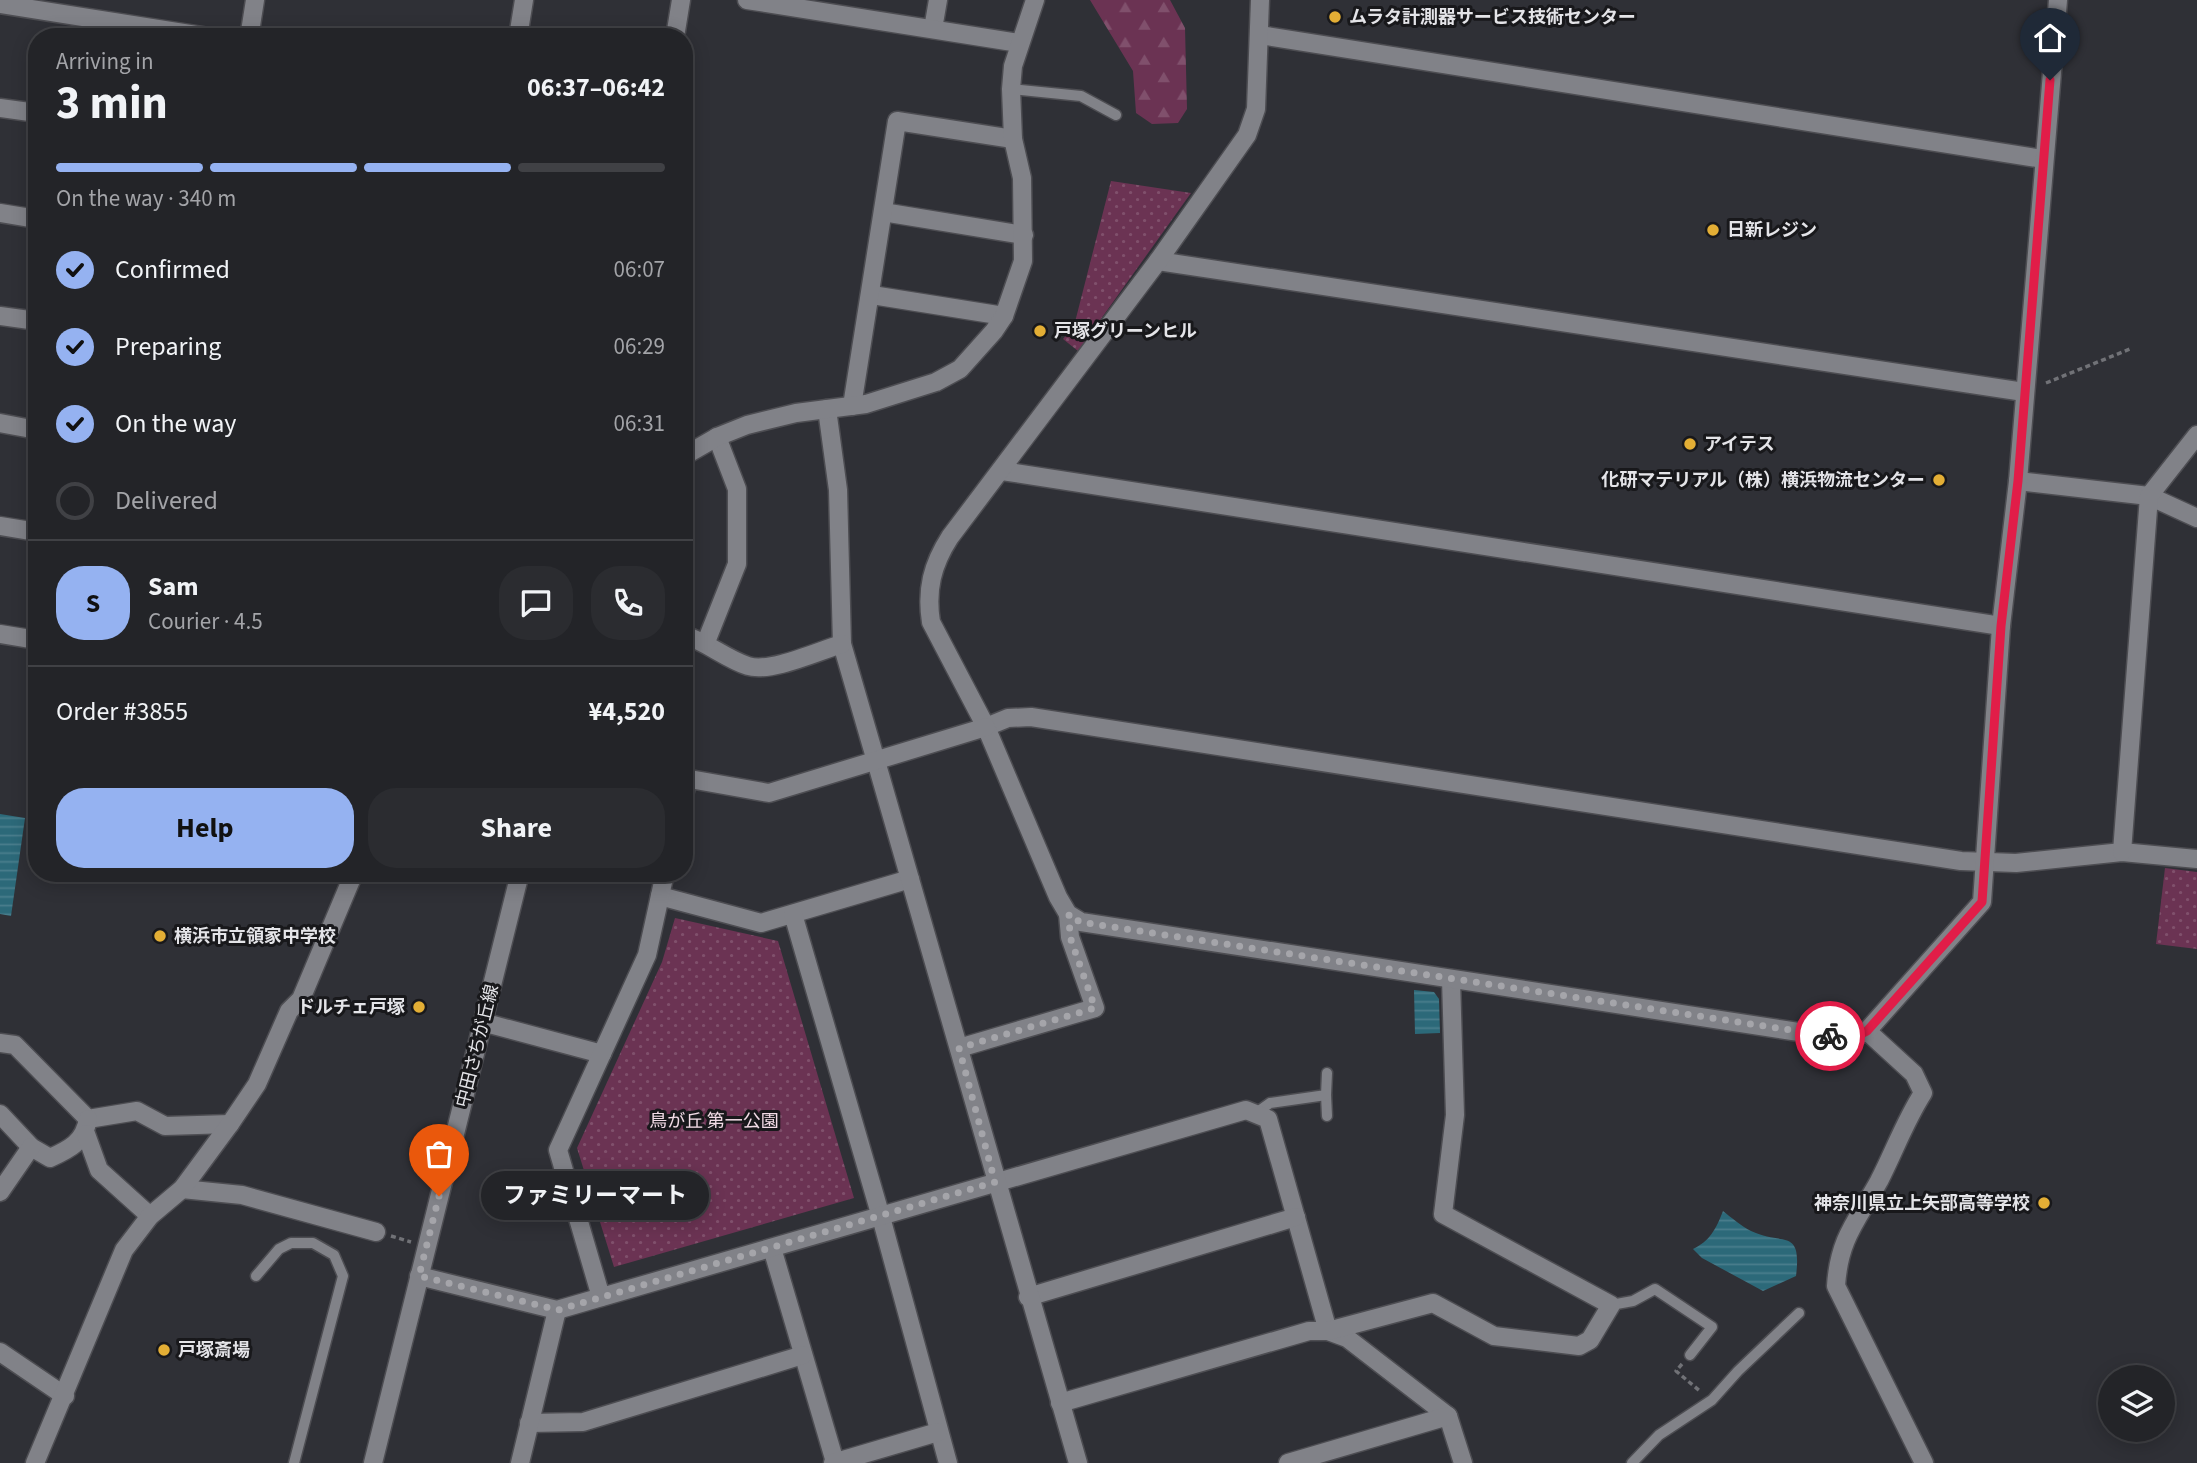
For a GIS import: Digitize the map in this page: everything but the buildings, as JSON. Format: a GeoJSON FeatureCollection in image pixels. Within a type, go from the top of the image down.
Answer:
{"type":"FeatureCollection","features":[{"type":"Feature","properties":{"kind":"street"},"geometry":{"type":"LineString","coordinates":[[251,28],[255,0]]}},
{"type":"Feature","properties":{"kind":"street"},"geometry":{"type":"LineString","coordinates":[[519,28],[524,0]]}},
{"type":"Feature","properties":{"kind":"street"},"geometry":{"type":"LineString","coordinates":[[676,28],[681,0]]}},
{"type":"Feature","properties":{"kind":"street"},"geometry":{"type":"LineString","coordinates":[[747,0],[831,6],[933,29],[1020,43]]}},
{"type":"Feature","properties":{"kind":"street"},"geometry":{"type":"LineString","coordinates":[[933,29],[938,0]]}},
{"type":"Feature","properties":{"kind":"street"},"geometry":{"type":"LineString","coordinates":[[693,451],[717,437],[747,425],[852,406],[936,382],[960,369],[1004,316],[1023,261],[1024,235],[1022,178],[1013,139],[1013,66],[1035,0]]}},
{"type":"Feature","properties":{"kind":"street"},"geometry":{"type":"LineString","coordinates":[[1260,0],[1256,109],[1247,135],[1158,261],[936,560],[928,604],[939,640],[986,727],[1058,897],[1069,914],[1080,922],[1838,1038],[1855,1037],[1867,1031],[1982,902],[2001,626],[2018,481],[2058,0]]}},
{"type":"Feature","properties":{"kind":"street"},"geometry":{"type":"LineString","coordinates":[[0,4],[152,28]]}},
{"type":"Feature","properties":{"kind":"street"},"geometry":{"type":"LineString","coordinates":[[1260,35],[2043,159]]}},
{"type":"Feature","properties":{"kind":"street"},"geometry":{"type":"LineString","coordinates":[[0,108],[28,112]]}},
{"type":"Feature","properties":{"kind":"street"},"geometry":{"type":"LineString","coordinates":[[852,406],[872,295],[897,121],[1013,139]]}},
{"type":"Feature","properties":{"kind":"street"},"geometry":{"type":"LineString","coordinates":[[883,212],[1024,235]]}},
{"type":"Feature","properties":{"kind":"street"},"geometry":{"type":"LineString","coordinates":[[0,213],[28,218]]}},
{"type":"Feature","properties":{"kind":"street"},"geometry":{"type":"LineString","coordinates":[[1158,261],[2024,392]]}},
{"type":"Feature","properties":{"kind":"street"},"geometry":{"type":"LineString","coordinates":[[872,295],[1004,316]]}},
{"type":"Feature","properties":{"kind":"street"},"geometry":{"type":"LineString","coordinates":[[0,316],[28,320]]}},
{"type":"Feature","properties":{"kind":"street"},"geometry":{"type":"LineString","coordinates":[[827,409],[838,490],[842,643],[1028,1297],[1079,1463]]}},
{"type":"Feature","properties":{"kind":"street"},"geometry":{"type":"LineString","coordinates":[[0,424],[28,429]]}},
{"type":"Feature","properties":{"kind":"street"},"geometry":{"type":"LineString","coordinates":[[2122,852],[2149,496],[2197,435]]}},
{"type":"Feature","properties":{"kind":"street"},"geometry":{"type":"LineString","coordinates":[[706,642],[737,564],[737,489],[717,437]]}},
{"type":"Feature","properties":{"kind":"street"},"geometry":{"type":"LineString","coordinates":[[1002,471],[2001,626]]}},
{"type":"Feature","properties":{"kind":"street"},"geometry":{"type":"LineString","coordinates":[[2018,481],[2149,496],[2197,517]]}},
{"type":"Feature","properties":{"kind":"street"},"geometry":{"type":"LineString","coordinates":[[0,526],[28,531]]}},
{"type":"Feature","properties":{"kind":"street"},"geometry":{"type":"LineString","coordinates":[[0,634],[28,639]]}},
{"type":"Feature","properties":{"kind":"street"},"geometry":{"type":"LineString","coordinates":[[693,638],[706,642],[747,666],[765,668],[842,643]]}},
{"type":"Feature","properties":{"kind":"street"},"geometry":{"type":"LineString","coordinates":[[693,785],[769,793],[1008,718],[1031,717],[1986,863],[2122,852],[2197,859]]}},
{"type":"Feature","properties":{"kind":"street"},"geometry":{"type":"LineString","coordinates":[[660,896],[761,923],[910,879]]}},
{"type":"Feature","properties":{"kind":"street"},"geometry":{"type":"LineString","coordinates":[[35,1463],[124,1250],[150,1216],[182,1189],[257,1084],[289,1011],[301,999],[350,882]]}},
{"type":"Feature","properties":{"kind":"street","name":"中田さちが丘線"},"geometry":{"type":"LineString","coordinates":[[373,1463],[518,882]]}},
{"type":"Feature","properties":{"kind":"street"},"geometry":{"type":"LineString","coordinates":[[601,1297],[558,1150],[647,955],[663,882]]}},
{"type":"Feature","properties":{"kind":"street"},"geometry":{"type":"LineString","coordinates":[[793,914],[881,1217],[948,1463]]}},
{"type":"Feature","properties":{"kind":"street"},"geometry":{"type":"LineString","coordinates":[[959,1048],[1095,1008],[1070,937],[1069,914]]}},
{"type":"Feature","properties":{"kind":"street"},"geometry":{"type":"LineString","coordinates":[[1060,1403],[1309,1331],[1328,1331],[1433,1303],[1494,1336],[1579,1346],[1590,1340],[1611,1305],[1443,1214],[1455,1115],[1451,979]]}},
{"type":"Feature","properties":{"kind":"street"},"geometry":{"type":"LineString","coordinates":[[482,1022],[602,1054]]}},
{"type":"Feature","properties":{"kind":"street"},"geometry":{"type":"LineString","coordinates":[[1867,1031],[1914,1074],[1923,1093],[1906,1119],[1879,1181],[1850,1226],[1837,1265],[1836,1286],[1924,1463]]}},
{"type":"Feature","properties":{"kind":"street"},"geometry":{"type":"LineString","coordinates":[[0,1043],[15,1045],[87,1127],[99,1170],[150,1216]]}},
{"type":"Feature","properties":{"kind":"street"},"geometry":{"type":"LineString","coordinates":[[419,1276],[558,1310],[1246,1110],[1268,1119],[1328,1331]]}},
{"type":"Feature","properties":{"kind":"street"},"geometry":{"type":"LineString","coordinates":[[0,1114],[31,1147],[50,1158],[72,1148],[87,1127],[137,1111],[165,1126],[230,1124]]}},
{"type":"Feature","properties":{"kind":"street"},"geometry":{"type":"LineString","coordinates":[[0,1192],[31,1147]]}},
{"type":"Feature","properties":{"kind":"street"},"geometry":{"type":"LineString","coordinates":[[182,1189],[242,1195],[376,1232]]}},
{"type":"Feature","properties":{"kind":"street"},"geometry":{"type":"LineString","coordinates":[[1028,1297],[1296,1217]]}},
{"type":"Feature","properties":{"kind":"street"},"geometry":{"type":"LineString","coordinates":[[772,1248],[834,1463],[938,1432]]}},
{"type":"Feature","properties":{"kind":"street"},"geometry":{"type":"LineString","coordinates":[[520,1463],[558,1310]]}},
{"type":"Feature","properties":{"kind":"street"},"geometry":{"type":"LineString","coordinates":[[1328,1331],[1348,1338],[1448,1416],[1463,1463]]}},
{"type":"Feature","properties":{"kind":"street"},"geometry":{"type":"LineString","coordinates":[[0,1352],[65,1396]]}},
{"type":"Feature","properties":{"kind":"street"},"geometry":{"type":"LineString","coordinates":[[529,1423],[583,1422],[803,1355]]}},
{"type":"Feature","properties":{"kind":"street"},"geometry":{"type":"LineString","coordinates":[[1288,1463],[1448,1416]]}},
{"type":"Feature","properties":{"kind":"lane"},"geometry":{"type":"LineString","coordinates":[[1011,89],[1081,96],[1116,116]]}},
{"type":"Feature","properties":{"kind":"lane"},"geometry":{"type":"LineString","coordinates":[[1327,1073],[1327,1116]]}},
{"type":"Feature","properties":{"kind":"lane"},"geometry":{"type":"LineString","coordinates":[[1256,1113],[1270,1103],[1326,1095]]}},
{"type":"Feature","properties":{"kind":"lane"},"geometry":{"type":"LineString","coordinates":[[256,1276],[279,1249],[291,1243],[313,1243],[334,1255],[343,1276],[294,1463]]}},
{"type":"Feature","properties":{"kind":"lane"},"geometry":{"type":"LineString","coordinates":[[1611,1305],[1633,1301],[1655,1289],[1712,1327],[1690,1355]]}},
{"type":"Feature","properties":{"kind":"lane"},"geometry":{"type":"LineString","coordinates":[[1632,1463],[1660,1435],[1712,1400],[1738,1371],[1799,1313]]}},
{"type":"Feature","properties":{"kind":"path"},"geometry":{"type":"LineString","coordinates":[[2053,380],[2130,349]]}},
{"type":"Feature","properties":{"kind":"path"},"geometry":{"type":"LineString","coordinates":[[376,1232],[427,1246]]}},
{"type":"Feature","properties":{"kind":"path"},"geometry":{"type":"LineString","coordinates":[[1690,1355],[1676,1371],[1712,1400]]}},
{"type":"Feature","properties":{"kind":"green space"},"geometry":{"type":"Polygon","coordinates":[[[1090,0],[1170,0],[1185,28],[1187,109],[1178,123],[1152,124],[1136,113],[1133,71],[1090,0]]]}},
{"type":"Feature","properties":{"kind":"green space"},"geometry":{"type":"Polygon","coordinates":[[[1111,181],[1191,193],[1078,351],[1063,339],[1074,326],[1111,181]]]}},
{"type":"Feature","properties":{"kind":"green space"},"geometry":{"type":"Polygon","coordinates":[[[2165,868],[2197,872],[2197,949],[2156,944],[2165,868]]]}},
{"type":"Feature","properties":{"kind":"green space","name":"鳥が丘 第一公園"},"geometry":{"type":"Polygon","coordinates":[[[675,918],[778,941],[854,1198],[614,1267],[577,1148],[662,962],[675,918]]]}},
{"type":"Feature","properties":{"kind":"water"},"geometry":{"type":"Polygon","coordinates":[[[0,814],[25,818],[11,916],[0,914],[0,814]]]}},
{"type":"Feature","properties":{"kind":"water"},"geometry":{"type":"Polygon","coordinates":[[[1414,990],[1434,992],[1439,999],[1440,1033],[1415,1034],[1414,990]]]}},
{"type":"Feature","properties":{"kind":"water"},"geometry":{"type":"Polygon","coordinates":[[[1723,1211],[1751,1231],[1793,1244],[1796,1250],[1796,1276],[1763,1291],[1702,1258],[1693,1249],[1712,1234],[1723,1211]]]}},
{"type":"Feature","properties":{"kind":"way so far"},"geometry":{"type":"LineString","coordinates":[[439,1196],[419,1276],[558,1310],[995,1182],[959,1048],[1095,1008],[1070,937],[1069,914],[1080,922],[1830,1036]]}},
{"type":"Feature","properties":{"kind":"place","name":"ムラタ計測器サービス技術センター"},"geometry":{"type":"Point","coordinates":[1335,17]}},
{"type":"Feature","properties":{"kind":"place","name":"日新レジン"},"geometry":{"type":"Point","coordinates":[1713,230]}},
{"type":"Feature","properties":{"kind":"place","name":"戸塚グリーンヒル"},"geometry":{"type":"Point","coordinates":[1040,331]}},
{"type":"Feature","properties":{"kind":"place","name":"アイテス"},"geometry":{"type":"Point","coordinates":[1690,444]}},
{"type":"Feature","properties":{"kind":"place","name":"化研マテリアル（株）横浜物流センター"},"geometry":{"type":"Point","coordinates":[1939,480]}},
{"type":"Feature","properties":{"kind":"place","name":"横浜市立領家中学校"},"geometry":{"type":"Point","coordinates":[160,936]}},
{"type":"Feature","properties":{"kind":"place","name":"ドルチェ戸塚"},"geometry":{"type":"Point","coordinates":[419,1007]}},
{"type":"Feature","properties":{"kind":"place","name":"ファミリーマート"},"geometry":{"type":"Point","coordinates":[439,1196]}},
{"type":"Feature","properties":{"kind":"place","name":"神奈川県立上矢部高等学校"},"geometry":{"type":"Point","coordinates":[2044,1203]}},
{"type":"Feature","properties":{"kind":"place","name":"戸塚斎場"},"geometry":{"type":"Point","coordinates":[164,1350]}},
{"type":"Feature","properties":{"kind":"route"},"geometry":{"type":"LineString","coordinates":[[1830,1036],[1855,1037],[1867,1031],[1982,902],[1990,825],[2001,626],[2018,481],[2050,80]]}}]}
